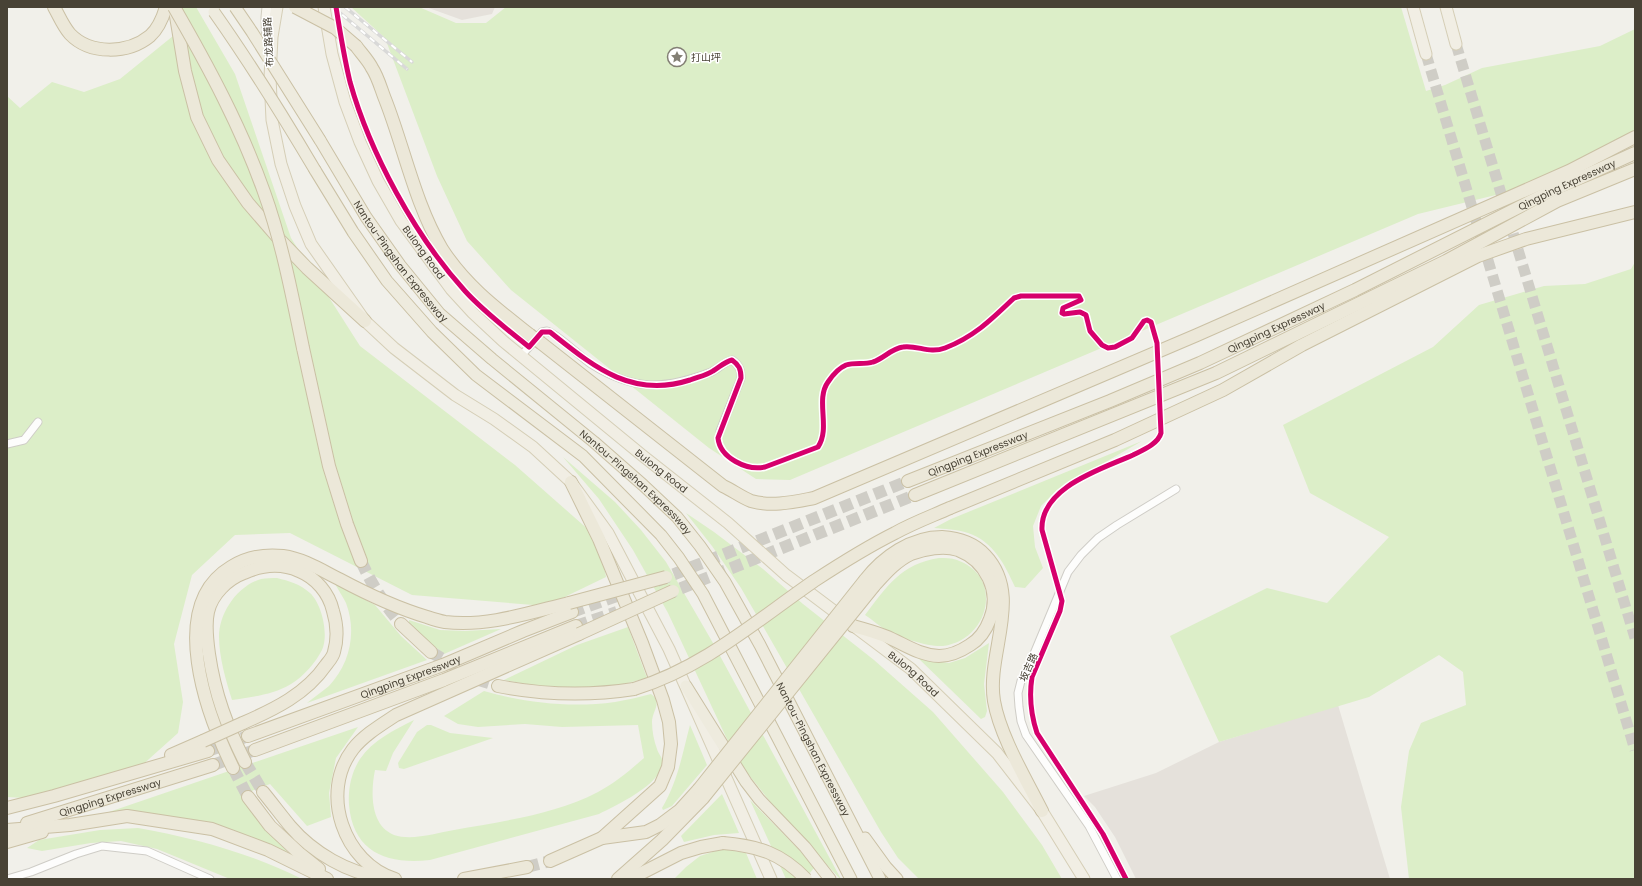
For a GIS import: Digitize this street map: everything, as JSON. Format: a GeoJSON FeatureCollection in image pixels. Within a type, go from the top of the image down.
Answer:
{"type":"FeatureCollection","features":[{"type":"Feature","properties":{"kind":"highway"},"geometry":{"type":"LineString","coordinates":[[54,7],[70,34],[83,44],[101,49],[117,50],[136,45],[150,36],[161,21],[166,7]]}},
{"type":"Feature","properties":{"kind":"highway"},"geometry":{"type":"LineString","coordinates":[[174,7],[185,71],[197,117],[218,160],[248,203],[280,240],[307,268],[366,321]]}},
{"type":"Feature","properties":{"kind":"highway"},"geometry":{"type":"LineString","coordinates":[[174,7],[230,110],[264,192],[286,265],[329,466],[347,524],[361,561]]}},
{"type":"Feature","properties":{"kind":"highway","name":"Nantou-Pingshan Expressway"},"geometry":{"type":"LineString","coordinates":[[235,7],[320,140],[366,217],[400,265],[440,314],[492,359],[594,442],[643,485],[677,517],[700,546],[725,582],[760,645],[880,879]]}},
{"type":"Feature","properties":{"kind":"highway"},"geometry":{"type":"LineString","coordinates":[[294,7],[335,28],[356,46],[373,68],[392,117],[422,206],[442,248],[470,286],[530,335],[723,486],[750,500],[773,504],[790,503],[814,498],[1197,335],[1569,171],[1635,137]]}},
{"type":"Feature","properties":{"kind":"highway","name":"Nantou-Pingshan Expressway"},"geometry":{"type":"LineString","coordinates":[[212,10],[244,54],[353,232],[387,281],[432,332],[476,375],[583,456],[661,535],[679,558],[703,594],[851,879]]}},
{"type":"Feature","properties":{"kind":"highway","name":"Qingping Expressway"},"geometry":{"type":"LineString","coordinates":[[908,481],[1200,364],[1355,290],[1551,191],[1635,153]]}},
{"type":"Feature","properties":{"kind":"highway","name":"Qingping Expressway"},"geometry":{"type":"LineString","coordinates":[[915,495],[1216,373],[1446,261],[1557,201],[1635,169]]}},
{"type":"Feature","properties":{"kind":"highway"},"geometry":{"type":"LineString","coordinates":[[498,686],[542,693],[566,694],[634,689],[653,683],[694,664],[724,645],[852,556],[895,532],[1115,440],[1223,390],[1302,345],[1468,260],[1520,241],[1635,212]]}},
{"type":"Feature","properties":{"kind":"highway"},"geometry":{"type":"LineString","coordinates":[[571,482],[599,539],[642,643],[663,700],[669,722],[671,744],[668,766],[660,786],[602,838]]}},
{"type":"Feature","properties":{"kind":"highway"},"geometry":{"type":"LineString","coordinates":[[869,583],[875,567],[888,557],[907,545],[928,538],[949,538],[968,543],[984,554],[991,562],[999,577],[1004,602],[992,677],[994,702],[1002,728],[1042,812]]}},
{"type":"Feature","properties":{"kind":"highway"},"geometry":{"type":"LineString","coordinates":[[618,879],[662,840],[869,583],[910,555],[936,548],[958,550],[976,561],[984,569],[991,580],[994,595],[993,612],[988,626],[978,640],[963,650],[940,656],[927,655],[886,636],[853,626]]}},
{"type":"Feature","properties":{"kind":"highway"},"geometry":{"type":"LineString","coordinates":[[234,768],[221,742],[209,709],[200,670],[196,641],[198,613],[208,588],[224,571],[242,560],[263,556],[284,556],[308,563],[408,612],[444,622],[484,623],[570,608],[666,577]]}},
{"type":"Feature","properties":{"kind":"highway","name":"Qingping Expressway"},"geometry":{"type":"LineString","coordinates":[[7,808],[107,781],[205,746],[243,723],[264,714],[299,694],[318,677],[334,654],[337,625],[331,602],[320,584],[300,571],[278,565],[258,567],[236,576],[218,591],[208,611],[207,638],[212,677],[219,703],[245,762]]}},
{"type":"Feature","properties":{"kind":"highway"},"geometry":{"type":"LineString","coordinates":[[395,879],[374,869],[362,859],[352,846],[343,828],[339,812],[338,784],[342,770],[353,749],[376,728],[396,715],[578,630],[673,591]]}},
{"type":"Feature","properties":{"kind":"highway","name":"Qingping Expressway"},"geometry":{"type":"LineString","coordinates":[[248,736],[443,665],[523,631],[570,608]]}},
{"type":"Feature","properties":{"kind":"highway"},"geometry":{"type":"LineString","coordinates":[[401,624],[431,652]]}},
{"type":"Feature","properties":{"kind":"highway","name":"Qingping Expressway"},"geometry":{"type":"LineString","coordinates":[[254,750],[578,630]]}},
{"type":"Feature","properties":{"kind":"highway"},"geometry":{"type":"LineString","coordinates":[[686,686],[746,782],[759,799],[805,847],[830,879]]}},
{"type":"Feature","properties":{"kind":"highway","name":"Qingping Expressway"},"geometry":{"type":"LineString","coordinates":[[7,830],[213,765]]}},
{"type":"Feature","properties":{"kind":"highway"},"geometry":{"type":"LineString","coordinates":[[833,789],[868,843],[897,879]]}},
{"type":"Feature","properties":{"kind":"highway"},"geometry":{"type":"LineString","coordinates":[[263,792],[291,827],[308,844],[344,866],[361,873],[390,879]]}},
{"type":"Feature","properties":{"kind":"highway"},"geometry":{"type":"LineString","coordinates":[[550,861],[602,838],[646,832],[660,825],[701,793]]}},
{"type":"Feature","properties":{"kind":"highway"},"geometry":{"type":"LineString","coordinates":[[7,799],[54,796]]}},
{"type":"Feature","properties":{"kind":"highway"},"geometry":{"type":"LineString","coordinates":[[248,797],[270,826],[299,853],[332,879]]}},
{"type":"Feature","properties":{"kind":"highway"},"geometry":{"type":"LineString","coordinates":[[7,830],[70,825],[127,816],[212,829],[268,850],[327,879]]}},
{"type":"Feature","properties":{"kind":"highway"},"geometry":{"type":"LineString","coordinates":[[7,842],[70,825]]}},
{"type":"Feature","properties":{"kind":"highway"},"geometry":{"type":"LineString","coordinates":[[630,879],[681,853],[701,847],[723,843],[755,847],[779,856],[794,866],[806,879]]}},
{"type":"Feature","properties":{"kind":"highway"},"geometry":{"type":"LineString","coordinates":[[464,879],[527,867]]}},
{"type":"Feature","properties":{"kind":"main road","name":"布龙路辅路"},"geometry":{"type":"LineString","coordinates":[[267,7],[266,39],[270,78]]}},
{"type":"Feature","properties":{"kind":"main road"},"geometry":{"type":"LineString","coordinates":[[277,7],[272,37],[270,78],[272,120],[281,164],[295,206],[311,244],[366,321],[394,348],[420,369],[455,395],[494,418],[532,447],[571,482],[608,533],[669,649],[771,879]]}},
{"type":"Feature","properties":{"kind":"main road","name":"Bulong Road"},"geometry":{"type":"LineString","coordinates":[[324,7],[332,54],[345,102],[360,142],[382,188],[401,221],[451,289],[473,313],[521,356],[649,461],[728,523],[786,575],[911,669],[997,754],[1042,812],[1084,879]]}},
{"type":"Feature","properties":{"kind":"main road"},"geometry":{"type":"LineString","coordinates":[[1413,7],[1426,54]]}},
{"type":"Feature","properties":{"kind":"main road"},"geometry":{"type":"LineString","coordinates":[[1446,7],[1456,44]]}},
{"type":"Feature","properties":{"kind":"street"},"geometry":{"type":"LineString","coordinates":[[521,356],[542,332],[547,331],[590,363],[612,376],[644,385],[666,385],[690,380],[713,371],[732,360],[738,364],[741,370],[741,378],[720,431]]}},
{"type":"Feature","properties":{"kind":"street"},"geometry":{"type":"LineString","coordinates":[[7,444],[24,440],[38,422]]}},
{"type":"Feature","properties":{"kind":"street","name":"坂吉路"},"geometry":{"type":"LineString","coordinates":[[1117,879],[1088,826],[1026,735],[1021,720],[1018,694],[1021,681],[1028,668],[1062,585],[1074,563],[1094,543],[1116,525],[1176,489]]}},
{"type":"Feature","properties":{"kind":"street"},"geometry":{"type":"LineString","coordinates":[[7,879],[31,872],[76,854],[102,846],[147,851],[210,879]]}},
{"type":"Feature","properties":{"kind":"shaded area"},"geometry":{"type":"Polygon","coordinates":[[[426,7],[495,7],[492,14],[462,20],[426,7]]]}},
{"type":"Feature","properties":{"kind":"shaded area"},"geometry":{"type":"Polygon","coordinates":[[[1338,705],[1390,879],[1136,879],[1115,837],[1095,807],[1084,796],[1156,773],[1219,742],[1338,705]]]}},
{"type":"Feature","properties":{"kind":"green space"},"geometry":{"type":"Polygon","coordinates":[[[172,7],[196,7],[235,74],[291,238],[360,346],[515,465],[599,539],[606,577],[546,606],[412,595],[290,533],[235,535],[192,575],[174,644],[183,702],[178,733],[139,768],[25,798],[7,797],[7,96],[20,108],[52,82],[84,92],[120,79],[173,36],[172,7]]]}},
{"type":"Feature","properties":{"kind":"green space"},"geometry":{"type":"Polygon","coordinates":[[[351,7],[419,7],[456,23],[486,23],[506,7],[1401,7],[1426,91],[1445,85],[1482,68],[1600,46],[1635,29],[1635,130],[1566,168],[1508,192],[1418,214],[790,480],[756,479],[709,448],[511,290],[467,241],[437,176],[385,38],[351,7]]]}},
{"type":"Feature","properties":{"kind":"green space"},"geometry":{"type":"Polygon","coordinates":[[[1635,262],[1635,879],[1409,879],[1401,807],[1409,751],[1421,723],[1466,705],[1463,672],[1439,655],[1369,697],[1219,742],[1170,636],[1267,588],[1327,603],[1389,537],[1310,493],[1283,425],[1433,347],[1479,305],[1544,286],[1585,284],[1631,269],[1635,262]]]}},
{"type":"Feature","properties":{"kind":"green space"},"geometry":{"type":"Polygon","coordinates":[[[1142,441],[1057,490],[1041,506],[1033,526],[1035,547],[1043,568],[1025,588],[1015,587],[1007,570],[997,555],[977,537],[951,529],[934,528],[951,519],[1142,441]]]}},
{"type":"Feature","properties":{"kind":"green space"},"geometry":{"type":"Polygon","coordinates":[[[563,457],[615,502],[641,530],[666,562],[713,643],[841,879],[781,815],[744,769],[726,737],[668,613],[633,550],[599,499],[563,457]]]}},
{"type":"Feature","properties":{"kind":"green space"},"geometry":{"type":"Polygon","coordinates":[[[686,513],[763,569],[803,604],[874,660],[933,712],[1003,792],[1042,845],[1062,879],[919,879],[898,858],[881,832],[741,588],[712,546],[686,513]]]}},
{"type":"Feature","properties":{"kind":"green space"},"geometry":{"type":"Polygon","coordinates":[[[939,558],[950,558],[957,560],[972,568],[981,579],[986,593],[985,607],[980,620],[972,632],[959,641],[943,646],[930,645],[915,642],[893,634],[882,628],[865,615],[888,586],[905,571],[914,565],[939,558]]]}},
{"type":"Feature","properties":{"kind":"green space"},"geometry":{"type":"Polygon","coordinates":[[[277,578],[298,585],[306,590],[318,604],[323,620],[325,636],[322,650],[309,669],[284,688],[254,697],[232,700],[220,653],[219,637],[222,619],[231,602],[244,588],[261,579],[277,578]]]}},
{"type":"Feature","properties":{"kind":"green space"},"geometry":{"type":"Polygon","coordinates":[[[335,584],[375,605],[401,636],[427,660],[307,703],[329,686],[336,677],[347,658],[350,647],[351,625],[349,614],[346,603],[335,584]]]}},
{"type":"Feature","properties":{"kind":"green space"},"geometry":{"type":"Polygon","coordinates":[[[409,620],[440,630],[465,631],[501,629],[444,654],[409,626],[409,620]]]}},
{"type":"Feature","properties":{"kind":"green space"},"geometry":{"type":"Polygon","coordinates":[[[628,627],[647,678],[589,689],[557,688],[504,680],[577,645],[628,627]]]}},
{"type":"Feature","properties":{"kind":"green space"},"geometry":{"type":"Polygon","coordinates":[[[989,643],[984,684],[987,711],[985,717],[981,719],[918,658],[949,663],[965,658],[989,643]]]}},
{"type":"Feature","properties":{"kind":"green space"},"geometry":{"type":"Polygon","coordinates":[[[484,691],[516,699],[565,704],[598,704],[651,694],[657,703],[652,718],[652,725],[655,743],[662,759],[661,769],[656,777],[638,793],[599,814],[430,860],[400,860],[375,852],[365,844],[357,834],[352,821],[349,799],[352,775],[360,759],[371,746],[384,736],[414,720],[393,753],[386,771],[375,770],[373,787],[374,806],[380,823],[386,830],[401,837],[416,837],[546,812],[581,800],[598,792],[622,776],[644,758],[638,725],[562,727],[525,724],[478,727],[458,724],[444,716],[484,691]]]}},
{"type":"Feature","properties":{"kind":"green space"},"geometry":{"type":"Polygon","coordinates":[[[427,725],[431,725],[450,733],[493,738],[404,769],[399,768],[398,763],[417,732],[427,725]]]}},
{"type":"Feature","properties":{"kind":"green space"},"geometry":{"type":"Polygon","coordinates":[[[690,725],[707,765],[672,806],[663,810],[662,808],[676,778],[690,725]]]}},
{"type":"Feature","properties":{"kind":"green space"},"geometry":{"type":"Polygon","coordinates":[[[358,727],[336,758],[329,793],[331,817],[307,826],[270,784],[241,795],[297,864],[189,826],[109,812],[358,727]]]}},
{"type":"Feature","properties":{"kind":"green space"},"geometry":{"type":"Polygon","coordinates":[[[722,794],[739,833],[714,835],[684,842],[681,836],[722,794]]]}},
{"type":"Feature","properties":{"kind":"green space"},"geometry":{"type":"Polygon","coordinates":[[[750,800],[803,854],[814,868],[805,879],[786,879],[750,800]]]}},
{"type":"Feature","properties":{"kind":"green space"},"geometry":{"type":"Polygon","coordinates":[[[138,828],[201,842],[242,854],[262,861],[302,879],[230,879],[157,849],[121,841],[91,843],[42,851],[27,848],[39,840],[100,830],[138,828]]]}},
{"type":"Feature","properties":{"kind":"green space"},"geometry":{"type":"Polygon","coordinates":[[[722,849],[746,853],[757,879],[674,879],[700,856],[722,849]]]}},
{"type":"Feature","properties":{"kind":"tunnel"},"geometry":{"type":"LineString","coordinates":[[1456,44],[1635,638]]}},
{"type":"Feature","properties":{"kind":"tunnel"},"geometry":{"type":"LineString","coordinates":[[1426,54],[1635,750]]}},
{"type":"Feature","properties":{"kind":"tunnel"},"geometry":{"type":"LineString","coordinates":[[657,581],[908,481]]}},
{"type":"Feature","properties":{"kind":"tunnel"},"geometry":{"type":"LineString","coordinates":[[664,595],[915,495]]}},
{"type":"Feature","properties":{"kind":"tunnel"},"geometry":{"type":"LineString","coordinates":[[361,561],[379,594],[401,624]]}},
{"type":"Feature","properties":{"kind":"tunnel"},"geometry":{"type":"LineString","coordinates":[[572,612],[625,593]]}},
{"type":"Feature","properties":{"kind":"tunnel"},"geometry":{"type":"LineString","coordinates":[[576,626],[617,612]]}},
{"type":"Feature","properties":{"kind":"tunnel"},"geometry":{"type":"LineString","coordinates":[[431,652],[476,679],[498,686]]}},
{"type":"Feature","properties":{"kind":"tunnel"},"geometry":{"type":"LineString","coordinates":[[208,751],[248,736]]}},
{"type":"Feature","properties":{"kind":"tunnel"},"geometry":{"type":"LineString","coordinates":[[213,765],[255,750]]}},
{"type":"Feature","properties":{"kind":"tunnel"},"geometry":{"type":"LineString","coordinates":[[245,762],[263,792]]}},
{"type":"Feature","properties":{"kind":"tunnel"},"geometry":{"type":"LineString","coordinates":[[233,768],[248,797]]}},
{"type":"Feature","properties":{"kind":"tunnel"},"geometry":{"type":"LineString","coordinates":[[527,867],[550,861]]}},
{"type":"Feature","properties":{"kind":"railway"},"geometry":{"type":"LineString","coordinates":[[333,7],[407,69]]}},
{"type":"Feature","properties":{"kind":"railway"},"geometry":{"type":"LineString","coordinates":[[345,7],[412,62]]}},
{"type":"Feature","properties":{"kind":"cycle path"},"geometry":{"type":"LineString","coordinates":[[336,7],[350,82],[369,137],[382,165],[396,192],[429,245],[472,299],[529,347],[542,332],[550,332],[582,357],[598,367],[614,376],[631,382],[649,385],[669,385],[705,375],[732,360],[739,368],[741,378],[718,438],[724,452],[736,462],[743,465],[758,468],[765,467],[818,447],[822,439],[823,431],[824,389],[832,377],[843,366],[873,362],[895,349],[903,347],[914,347],[929,350],[939,350],[945,348],[974,333],[1014,298],[1021,296],[1079,296],[1081,300],[1063,308],[1062,313],[1080,312],[1086,315],[1090,331],[1102,345],[1108,348],[1115,347],[1132,338],[1144,321],[1147,320],[1151,322],[1157,343],[1161,433],[1157,440],[1145,449],[1090,474],[1062,491],[1051,502],[1044,515],[1042,530],[1062,601],[1060,611],[1032,677],[1031,691],[1032,712],[1037,733],[1103,834],[1126,879]]}},
{"type":"Feature","properties":{"kind":"place","name":"打山坪"},"geometry":{"type":"Point","coordinates":[677,57]}}]}
